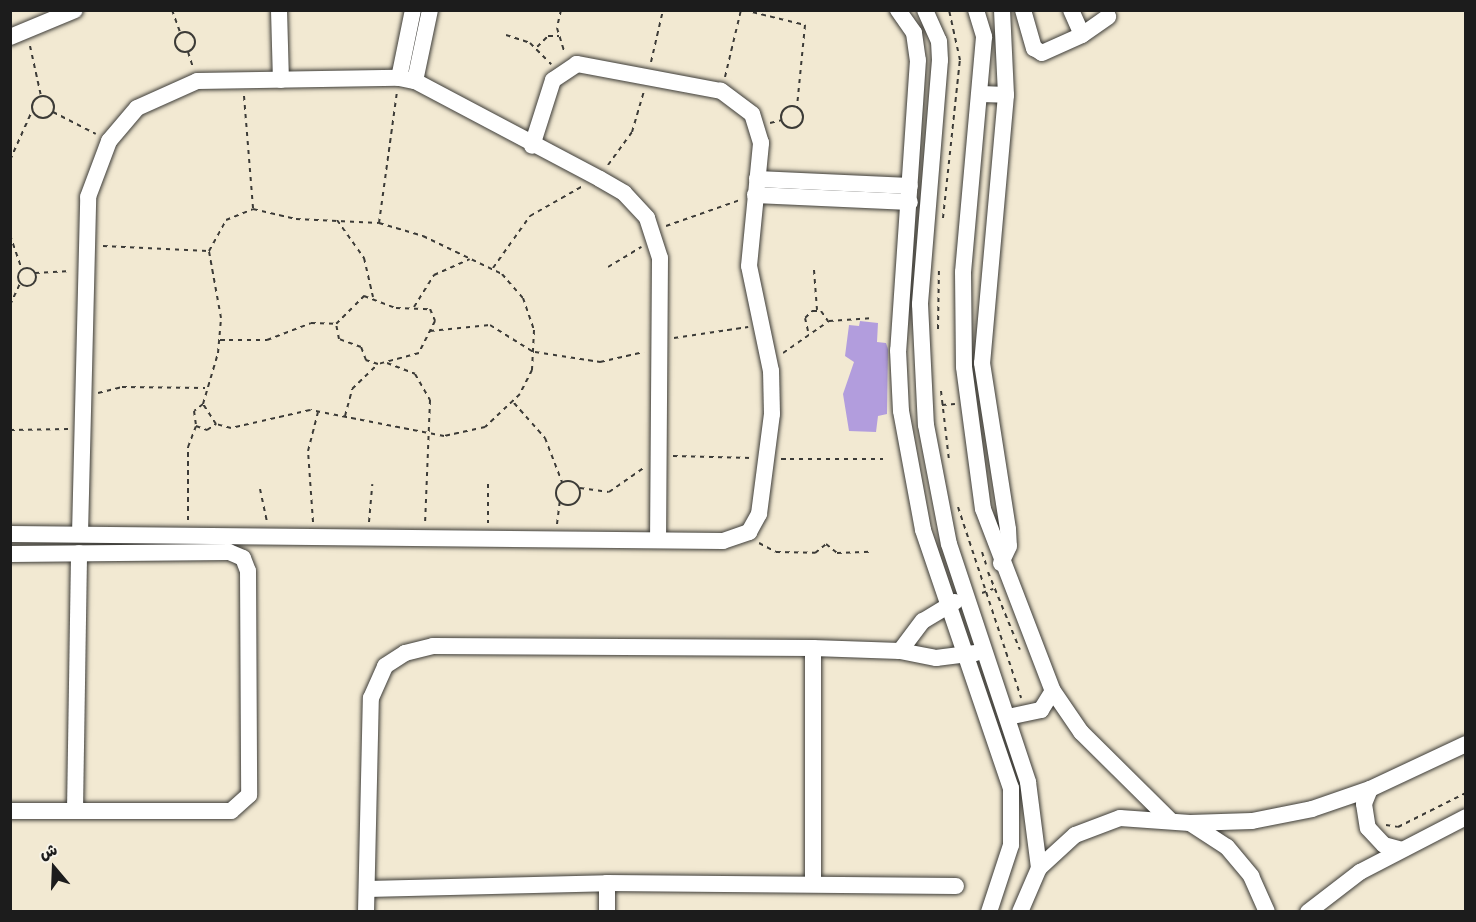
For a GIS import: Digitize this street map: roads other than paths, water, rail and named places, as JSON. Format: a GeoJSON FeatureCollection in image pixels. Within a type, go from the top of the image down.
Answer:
{"type":"FeatureCollection","features":[{"type":"Feature","properties":{"kind":"street"},"geometry":{"type":"LineString","coordinates":[[10,37],[27,33],[75,10]]}},
{"type":"Feature","properties":{"kind":"street"},"geometry":{"type":"LineString","coordinates":[[279,10],[281,80]]}},
{"type":"Feature","properties":{"kind":"street"},"geometry":{"type":"LineString","coordinates":[[407,79],[412,10]]}},
{"type":"Feature","properties":{"kind":"street"},"geometry":{"type":"LineString","coordinates":[[407,79],[430,10]]}},
{"type":"Feature","properties":{"kind":"street"},"geometry":{"type":"LineString","coordinates":[[898,10],[917,46],[910,194],[898,350],[901,411],[923,530],[965,656],[997,733],[1014,814],[1002,883],[989,912]]}},
{"type":"Feature","properties":{"kind":"street"},"geometry":{"type":"LineString","coordinates":[[925,10],[939,41],[940,60],[920,304],[925,406],[936,485],[965,598],[1008,717],[1028,782],[1039,868]]}},
{"type":"Feature","properties":{"kind":"street"},"geometry":{"type":"LineString","coordinates":[[976,10],[984,36],[981,94],[963,272],[968,403],[983,509],[1001,562],[1053,691],[1081,732],[1169,819]]}},
{"type":"Feature","properties":{"kind":"street"},"geometry":{"type":"LineString","coordinates":[[1001,562],[1009,546],[1008,529],[982,363],[1006,95],[1002,10]]}},
{"type":"Feature","properties":{"kind":"street"},"geometry":{"type":"LineString","coordinates":[[1023,10],[1034,48],[1042,53],[1082,35],[1108,19]]}},
{"type":"Feature","properties":{"kind":"street"},"geometry":{"type":"LineString","coordinates":[[1071,10],[1082,35]]}},
{"type":"Feature","properties":{"kind":"street"},"geometry":{"type":"LineString","coordinates":[[10,534],[733,541],[749,532],[759,513],[769,459],[771,370],[749,266],[756,187],[758,126],[744,104],[721,91],[648,76],[564,70],[532,146]]}},
{"type":"Feature","properties":{"kind":"street"},"geometry":{"type":"LineString","coordinates":[[80,534],[85,245],[93,173],[109,141],[155,96],[197,81],[407,79],[532,146],[597,177],[636,204],[654,234],[660,258],[658,540]]}},
{"type":"Feature","properties":{"kind":"street"},"geometry":{"type":"LineString","coordinates":[[981,94],[1006,95]]}},
{"type":"Feature","properties":{"kind":"street"},"geometry":{"type":"LineString","coordinates":[[756,187],[910,194]]}},
{"type":"Feature","properties":{"kind":"street"},"geometry":{"type":"LineString","coordinates":[[10,554],[229,552],[243,558],[248,571],[249,795],[231,811],[10,811]]}},
{"type":"Feature","properties":{"kind":"street"},"geometry":{"type":"LineString","coordinates":[[75,811],[79,553]]}},
{"type":"Feature","properties":{"kind":"street"},"geometry":{"type":"LineString","coordinates":[[900,651],[923,621],[947,605],[965,598]]}},
{"type":"Feature","properties":{"kind":"street"},"geometry":{"type":"LineString","coordinates":[[366,912],[371,698],[386,666],[405,653],[433,646],[813,648],[900,651],[936,658],[965,656],[984,651]]}},
{"type":"Feature","properties":{"kind":"street"},"geometry":{"type":"LineString","coordinates":[[813,648],[813,882]]}},
{"type":"Feature","properties":{"kind":"street"},"geometry":{"type":"LineString","coordinates":[[1008,717],[1041,710],[1053,691]]}},
{"type":"Feature","properties":{"kind":"street"},"geometry":{"type":"LineString","coordinates":[[1020,912],[1039,868],[1075,836],[1120,818],[1169,819],[1190,823],[1282,816],[1370,789],[1466,744]]}},
{"type":"Feature","properties":{"kind":"street"},"geometry":{"type":"LineString","coordinates":[[1370,789],[1364,804],[1368,828],[1384,845],[1399,849]]}},
{"type":"Feature","properties":{"kind":"street"},"geometry":{"type":"LineString","coordinates":[[1308,912],[1399,849],[1466,817]]}},
{"type":"Feature","properties":{"kind":"street"},"geometry":{"type":"LineString","coordinates":[[1190,823],[1239,861],[1267,912]]}},
{"type":"Feature","properties":{"kind":"street"},"geometry":{"type":"LineString","coordinates":[[367,889],[607,883],[813,882],[956,886]]}},
{"type":"Feature","properties":{"kind":"street"},"geometry":{"type":"LineString","coordinates":[[607,883],[607,912]]}}]}
